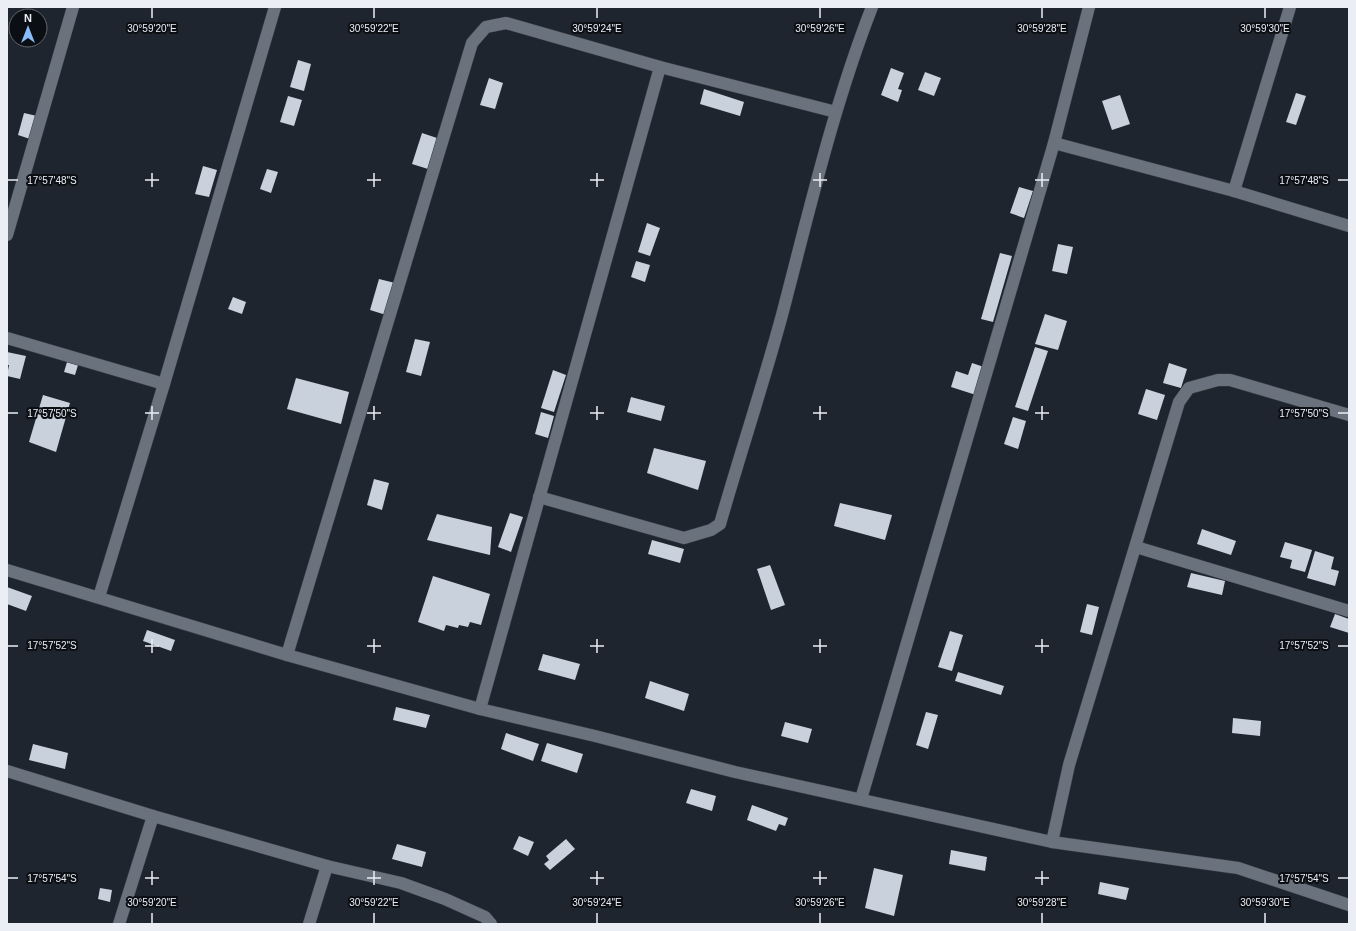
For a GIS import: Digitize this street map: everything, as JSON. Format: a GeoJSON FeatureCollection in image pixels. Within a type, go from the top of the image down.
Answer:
{"type":"FeatureCollection","features":[{"type":"Feature","properties":{"kind":"street"},"geometry":{"type":"LineString","coordinates":[[7,235],[73,7]]}},
{"type":"Feature","properties":{"kind":"street"},"geometry":{"type":"LineString","coordinates":[[99,597],[164,384],[275,7]]}},
{"type":"Feature","properties":{"kind":"street"},"geometry":{"type":"LineString","coordinates":[[539,497],[684,538],[711,530],[720,524],[781,320],[836,112],[861,34],[872,7]]}},
{"type":"Feature","properties":{"kind":"street"},"geometry":{"type":"LineString","coordinates":[[861,799],[1054,143],[1089,7]]}},
{"type":"Feature","properties":{"kind":"street"},"geometry":{"type":"LineString","coordinates":[[1234,191],[1290,7]]}},
{"type":"Feature","properties":{"kind":"street"},"geometry":{"type":"LineString","coordinates":[[287,655],[472,43],[486,27],[506,23],[660,67],[836,112]]}},
{"type":"Feature","properties":{"kind":"street"},"geometry":{"type":"LineString","coordinates":[[480,709],[660,67]]}},
{"type":"Feature","properties":{"kind":"street"},"geometry":{"type":"LineString","coordinates":[[1054,143],[1234,191],[1349,226]]}},
{"type":"Feature","properties":{"kind":"street"},"geometry":{"type":"LineString","coordinates":[[7,338],[164,384]]}},
{"type":"Feature","properties":{"kind":"street"},"geometry":{"type":"LineString","coordinates":[[1052,842],[1069,765],[1179,402],[1189,388],[1218,380],[1230,380],[1349,415]]}},
{"type":"Feature","properties":{"kind":"street"},"geometry":{"type":"LineString","coordinates":[[1136,548],[1349,611]]}},
{"type":"Feature","properties":{"kind":"street"},"geometry":{"type":"LineString","coordinates":[[7,570],[287,655],[480,709],[595,736],[735,772],[1052,842],[1238,868],[1349,905]]}},
{"type":"Feature","properties":{"kind":"street"},"geometry":{"type":"LineString","coordinates":[[7,771],[153,816],[327,866],[401,883],[445,899],[485,917],[491,924]]}},
{"type":"Feature","properties":{"kind":"street"},"geometry":{"type":"LineString","coordinates":[[119,924],[153,816]]}},
{"type":"Feature","properties":{"kind":"street"},"geometry":{"type":"LineString","coordinates":[[309,924],[327,866]]}},
{"type":"Feature","properties":{"kind":"building"},"geometry":{"type":"Polygon","coordinates":[[[298,60],[311,64],[304,91],[290,87],[298,60]]]}},
{"type":"Feature","properties":{"kind":"building"},"geometry":{"type":"Polygon","coordinates":[[[891,68],[904,73],[898,89],[902,90],[898,102],[881,95],[891,68]]]}},
{"type":"Feature","properties":{"kind":"building"},"geometry":{"type":"Polygon","coordinates":[[[925,72],[941,78],[934,96],[918,90],[925,72]]]}},
{"type":"Feature","properties":{"kind":"building"},"geometry":{"type":"Polygon","coordinates":[[[489,78],[503,83],[495,109],[480,105],[489,78]]]}},
{"type":"Feature","properties":{"kind":"building"},"geometry":{"type":"Polygon","coordinates":[[[704,89],[744,102],[740,116],[700,104],[704,89]]]}},
{"type":"Feature","properties":{"kind":"building"},"geometry":{"type":"Polygon","coordinates":[[[1296,93],[1306,96],[1296,125],[1286,122],[1296,93]]]}},
{"type":"Feature","properties":{"kind":"building"},"geometry":{"type":"Polygon","coordinates":[[[1120,95],[1130,124],[1112,130],[1102,101],[1120,95]]]}},
{"type":"Feature","properties":{"kind":"building"},"geometry":{"type":"Polygon","coordinates":[[[288,96],[302,100],[294,126],[280,122],[288,96]]]}},
{"type":"Feature","properties":{"kind":"building"},"geometry":{"type":"Polygon","coordinates":[[[24,113],[37,116],[30,139],[18,135],[24,113]]]}},
{"type":"Feature","properties":{"kind":"building"},"geometry":{"type":"Polygon","coordinates":[[[422,133],[437,138],[428,169],[412,164],[422,133]]]}},
{"type":"Feature","properties":{"kind":"building"},"geometry":{"type":"Polygon","coordinates":[[[203,166],[217,170],[209,197],[195,194],[203,166]]]}},
{"type":"Feature","properties":{"kind":"building"},"geometry":{"type":"Polygon","coordinates":[[[267,169],[278,172],[271,193],[260,189],[267,169]]]}},
{"type":"Feature","properties":{"kind":"building"},"geometry":{"type":"Polygon","coordinates":[[[1019,187],[1033,191],[1024,218],[1010,213],[1019,187]]]}},
{"type":"Feature","properties":{"kind":"building"},"geometry":{"type":"Polygon","coordinates":[[[647,223],[660,228],[650,256],[638,252],[647,223]]]}},
{"type":"Feature","properties":{"kind":"building"},"geometry":{"type":"Polygon","coordinates":[[[1058,244],[1073,247],[1067,274],[1052,271],[1058,244]]]}},
{"type":"Feature","properties":{"kind":"building"},"geometry":{"type":"Polygon","coordinates":[[[1000,253],[1012,256],[993,322],[981,319],[1000,253]]]}},
{"type":"Feature","properties":{"kind":"building"},"geometry":{"type":"Polygon","coordinates":[[[636,261],[650,265],[645,282],[631,277],[636,261]]]}},
{"type":"Feature","properties":{"kind":"building"},"geometry":{"type":"Polygon","coordinates":[[[379,279],[395,283],[386,315],[370,310],[379,279]]]}},
{"type":"Feature","properties":{"kind":"building"},"geometry":{"type":"Polygon","coordinates":[[[233,297],[246,302],[242,314],[228,309],[233,297]]]}},
{"type":"Feature","properties":{"kind":"building"},"geometry":{"type":"Polygon","coordinates":[[[1045,314],[1067,321],[1058,350],[1035,344],[1045,314]]]}},
{"type":"Feature","properties":{"kind":"building"},"geometry":{"type":"Polygon","coordinates":[[[415,339],[430,342],[421,376],[406,372],[415,339]]]}},
{"type":"Feature","properties":{"kind":"building"},"geometry":{"type":"Polygon","coordinates":[[[1035,347],[1048,351],[1028,411],[1015,407],[1035,347]]]}},
{"type":"Feature","properties":{"kind":"building"},"geometry":{"type":"Polygon","coordinates":[[[7,352],[26,356],[20,379],[7,376],[9,365],[7,365],[7,352]]]}},
{"type":"Feature","properties":{"kind":"building"},"geometry":{"type":"Polygon","coordinates":[[[67,362],[78,365],[75,375],[64,372],[67,362]]]}},
{"type":"Feature","properties":{"kind":"building"},"geometry":{"type":"Polygon","coordinates":[[[972,363],[984,367],[976,395],[951,387],[956,371],[968,375],[972,363]]]}},
{"type":"Feature","properties":{"kind":"building"},"geometry":{"type":"Polygon","coordinates":[[[1169,363],[1187,369],[1181,388],[1163,383],[1169,363]]]}},
{"type":"Feature","properties":{"kind":"building"},"geometry":{"type":"Polygon","coordinates":[[[553,370],[566,375],[554,412],[541,408],[553,370]]]}},
{"type":"Feature","properties":{"kind":"building"},"geometry":{"type":"Polygon","coordinates":[[[296,378],[349,392],[341,424],[287,409],[296,378]]]}},
{"type":"Feature","properties":{"kind":"building"},"geometry":{"type":"Polygon","coordinates":[[[1146,389],[1165,395],[1157,420],[1138,414],[1146,389]]]}},
{"type":"Feature","properties":{"kind":"building"},"geometry":{"type":"Polygon","coordinates":[[[43,395],[70,403],[56,452],[29,442],[43,395]]]}},
{"type":"Feature","properties":{"kind":"building"},"geometry":{"type":"Polygon","coordinates":[[[631,397],[665,406],[661,421],[627,412],[631,397]]]}},
{"type":"Feature","properties":{"kind":"building"},"geometry":{"type":"Polygon","coordinates":[[[541,412],[554,416],[548,438],[535,434],[541,412]]]}},
{"type":"Feature","properties":{"kind":"building"},"geometry":{"type":"Polygon","coordinates":[[[1013,417],[1026,421],[1018,449],[1004,444],[1013,417]]]}},
{"type":"Feature","properties":{"kind":"building"},"geometry":{"type":"Polygon","coordinates":[[[654,448],[706,461],[698,490],[647,473],[654,448]]]}},
{"type":"Feature","properties":{"kind":"building"},"geometry":{"type":"Polygon","coordinates":[[[374,479],[389,483],[382,510],[367,505],[374,479]]]}},
{"type":"Feature","properties":{"kind":"building"},"geometry":{"type":"Polygon","coordinates":[[[840,503],[892,515],[885,540],[834,526],[840,503]]]}},
{"type":"Feature","properties":{"kind":"building"},"geometry":{"type":"Polygon","coordinates":[[[510,513],[523,517],[511,552],[498,547],[510,513]]]}},
{"type":"Feature","properties":{"kind":"building"},"geometry":{"type":"Polygon","coordinates":[[[437,514],[492,527],[490,555],[427,540],[437,514]]]}},
{"type":"Feature","properties":{"kind":"building"},"geometry":{"type":"Polygon","coordinates":[[[1202,529],[1236,541],[1231,555],[1197,544],[1202,529]]]}},
{"type":"Feature","properties":{"kind":"building"},"geometry":{"type":"Polygon","coordinates":[[[652,540],[684,549],[680,563],[648,554],[652,540]]]}},
{"type":"Feature","properties":{"kind":"building"},"geometry":{"type":"Polygon","coordinates":[[[1285,542],[1312,550],[1305,572],[1290,568],[1292,560],[1280,557],[1285,542]]]}},
{"type":"Feature","properties":{"kind":"building"},"geometry":{"type":"Polygon","coordinates":[[[1315,551],[1334,557],[1331,569],[1339,571],[1335,586],[1307,578],[1315,551]]]}},
{"type":"Feature","properties":{"kind":"building"},"geometry":{"type":"Polygon","coordinates":[[[770,565],[785,605],[771,610],[757,569],[770,565]]]}},
{"type":"Feature","properties":{"kind":"building"},"geometry":{"type":"Polygon","coordinates":[[[1191,573],[1225,581],[1222,595],[1187,587],[1191,573]]]}},
{"type":"Feature","properties":{"kind":"building"},"geometry":{"type":"Polygon","coordinates":[[[433,576],[490,594],[481,625],[470,622],[468,627],[459,625],[458,628],[446,625],[444,631],[418,622],[433,576]]]}},
{"type":"Feature","properties":{"kind":"building"},"geometry":{"type":"Polygon","coordinates":[[[7,587],[32,596],[26,611],[7,604],[7,587]]]}},
{"type":"Feature","properties":{"kind":"building"},"geometry":{"type":"Polygon","coordinates":[[[1087,604],[1099,607],[1092,635],[1080,632],[1087,604]]]}},
{"type":"Feature","properties":{"kind":"building"},"geometry":{"type":"Polygon","coordinates":[[[1335,614],[1349,619],[1349,633],[1330,627],[1335,614]]]}},
{"type":"Feature","properties":{"kind":"building"},"geometry":{"type":"Polygon","coordinates":[[[147,630],[175,640],[171,651],[143,641],[147,630]]]}},
{"type":"Feature","properties":{"kind":"building"},"geometry":{"type":"Polygon","coordinates":[[[950,631],[963,635],[952,671],[938,667],[950,631]]]}},
{"type":"Feature","properties":{"kind":"building"},"geometry":{"type":"Polygon","coordinates":[[[543,654],[580,664],[575,680],[538,670],[543,654]]]}},
{"type":"Feature","properties":{"kind":"building"},"geometry":{"type":"Polygon","coordinates":[[[958,672],[1004,686],[1001,695],[955,681],[958,672]]]}},
{"type":"Feature","properties":{"kind":"building"},"geometry":{"type":"Polygon","coordinates":[[[650,681],[689,694],[684,711],[645,698],[650,681]]]}},
{"type":"Feature","properties":{"kind":"building"},"geometry":{"type":"Polygon","coordinates":[[[396,707],[430,715],[426,728],[393,720],[396,707]]]}},
{"type":"Feature","properties":{"kind":"building"},"geometry":{"type":"Polygon","coordinates":[[[926,712],[938,715],[928,749],[916,745],[926,712]]]}},
{"type":"Feature","properties":{"kind":"building"},"geometry":{"type":"Polygon","coordinates":[[[1233,718],[1261,721],[1260,736],[1232,733],[1233,718]]]}},
{"type":"Feature","properties":{"kind":"building"},"geometry":{"type":"Polygon","coordinates":[[[785,722],[812,729],[808,743],[781,736],[785,722]]]}},
{"type":"Feature","properties":{"kind":"building"},"geometry":{"type":"Polygon","coordinates":[[[506,733],[539,744],[533,761],[501,749],[506,733]]]}},
{"type":"Feature","properties":{"kind":"building"},"geometry":{"type":"Polygon","coordinates":[[[547,743],[583,754],[577,773],[541,761],[547,743]]]}},
{"type":"Feature","properties":{"kind":"building"},"geometry":{"type":"Polygon","coordinates":[[[33,744],[68,753],[65,769],[29,760],[33,744]]]}},
{"type":"Feature","properties":{"kind":"building"},"geometry":{"type":"Polygon","coordinates":[[[691,789],[716,796],[712,811],[686,803],[691,789]]]}},
{"type":"Feature","properties":{"kind":"building"},"geometry":{"type":"Polygon","coordinates":[[[752,805],[788,818],[785,826],[779,824],[776,831],[747,820],[752,805]]]}},
{"type":"Feature","properties":{"kind":"building"},"geometry":{"type":"Polygon","coordinates":[[[519,836],[534,842],[528,856],[513,849],[519,836]]]}},
{"type":"Feature","properties":{"kind":"building"},"geometry":{"type":"Polygon","coordinates":[[[566,839],[575,849],[550,870],[544,864],[549,860],[546,856],[566,839]]]}},
{"type":"Feature","properties":{"kind":"building"},"geometry":{"type":"Polygon","coordinates":[[[397,844],[426,852],[422,867],[392,859],[397,844]]]}},
{"type":"Feature","properties":{"kind":"building"},"geometry":{"type":"Polygon","coordinates":[[[951,850],[987,857],[985,871],[949,864],[951,850]]]}},
{"type":"Feature","properties":{"kind":"building"},"geometry":{"type":"Polygon","coordinates":[[[874,868],[903,875],[894,916],[865,908],[874,868]]]}},
{"type":"Feature","properties":{"kind":"building"},"geometry":{"type":"Polygon","coordinates":[[[1100,882],[1129,888],[1126,900],[1098,894],[1100,882]]]}},
{"type":"Feature","properties":{"kind":"building"},"geometry":{"type":"Polygon","coordinates":[[[100,888],[112,890],[110,902],[98,899],[100,888]]]}}]}
